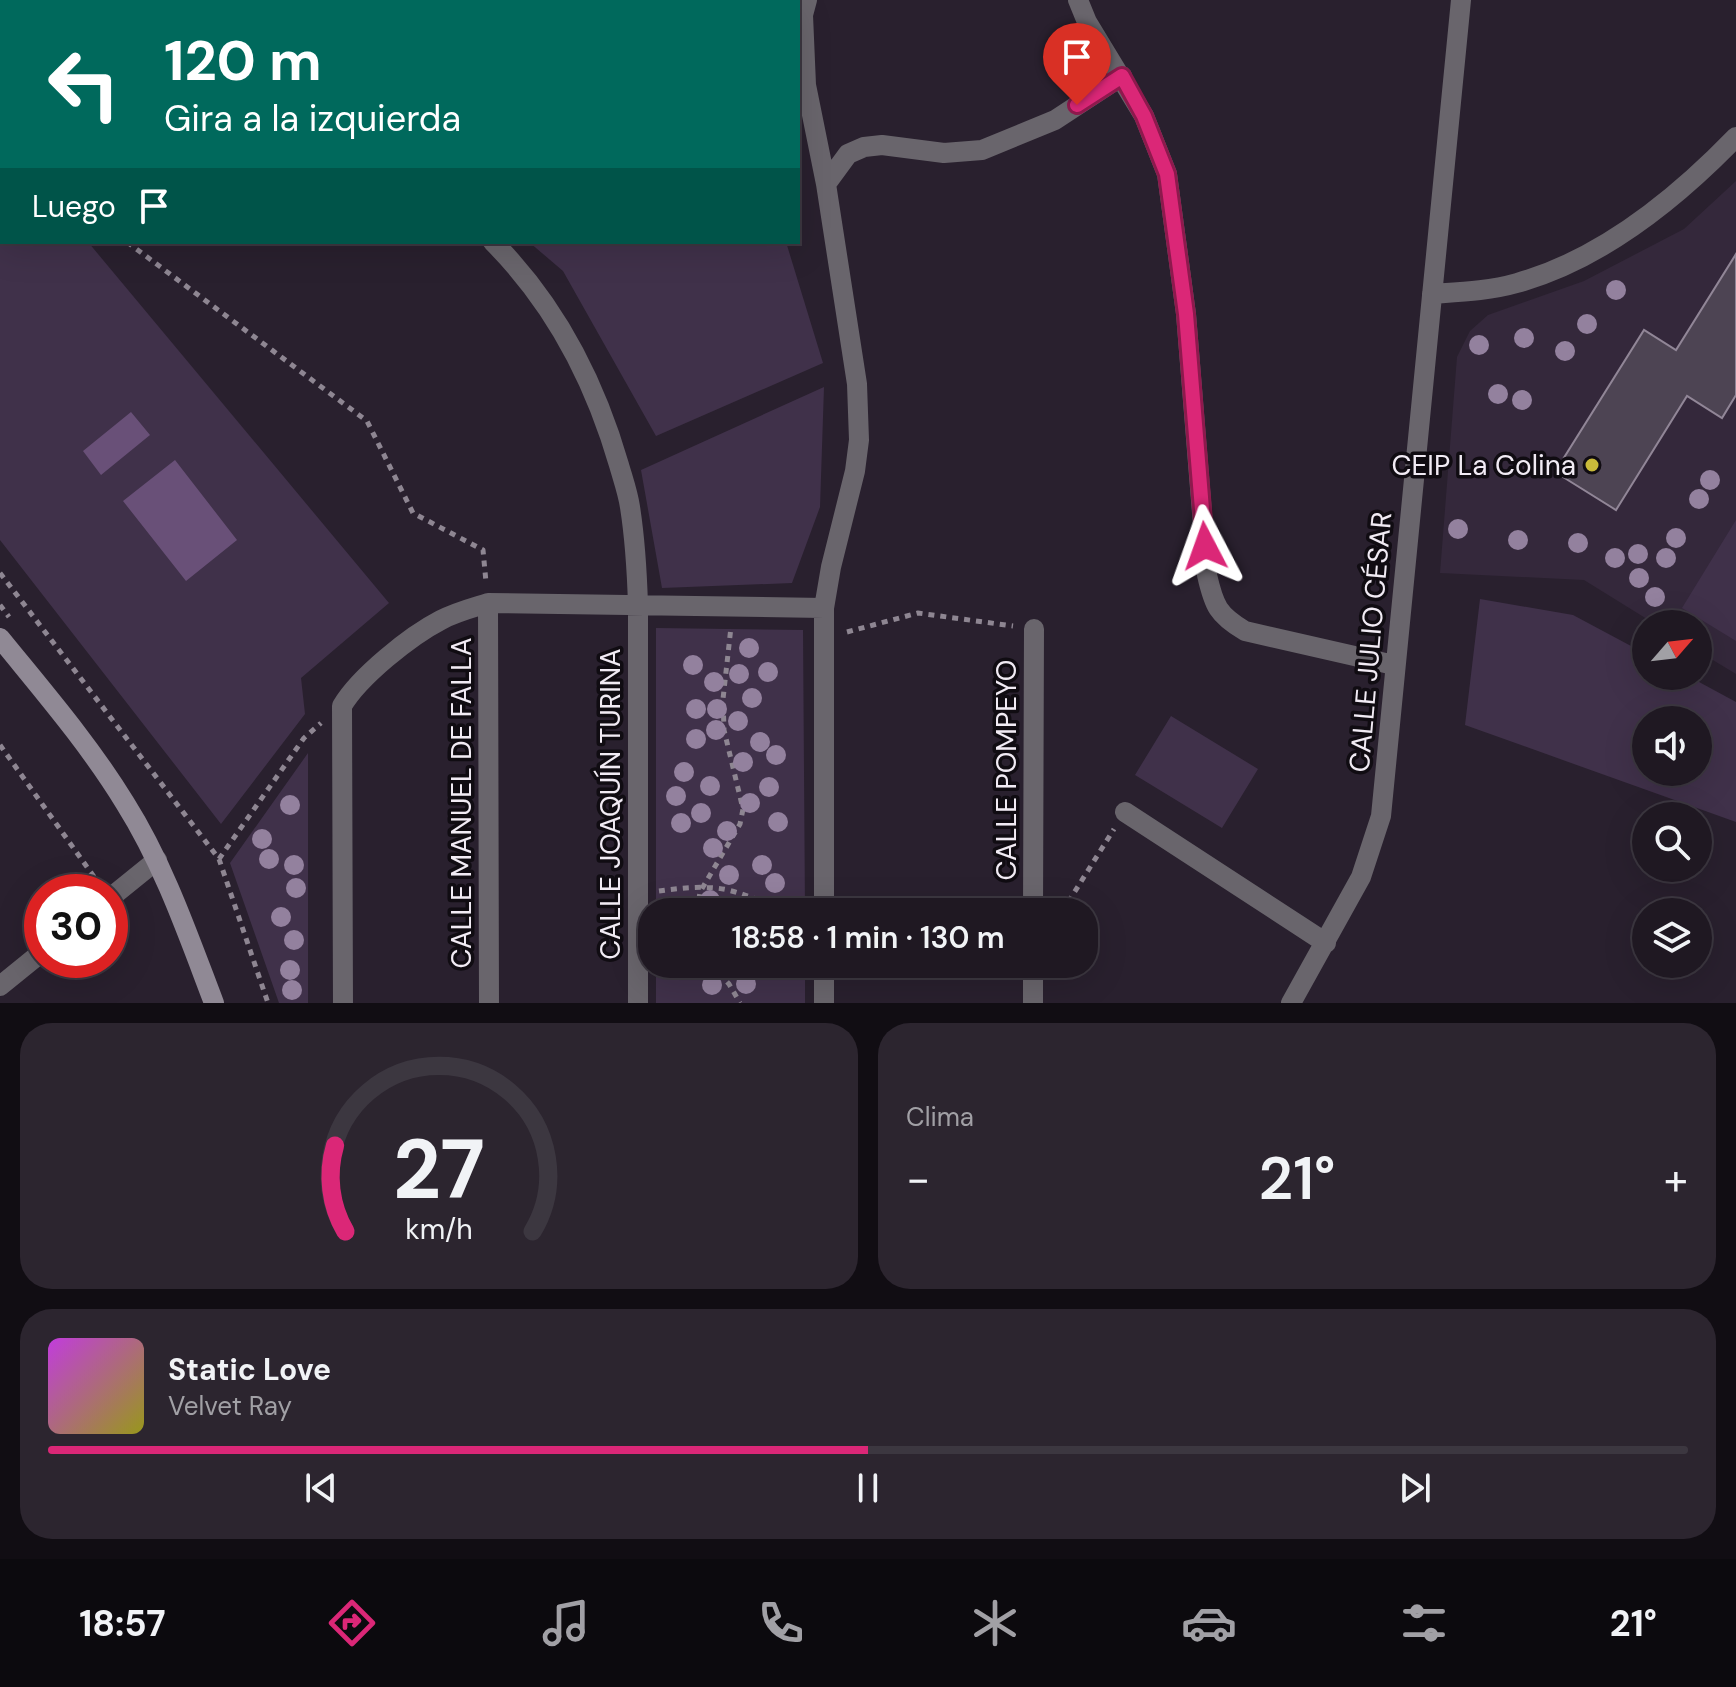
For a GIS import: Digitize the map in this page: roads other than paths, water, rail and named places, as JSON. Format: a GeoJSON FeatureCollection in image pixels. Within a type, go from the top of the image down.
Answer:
{"type":"FeatureCollection","features":[{"type":"Feature","properties":{"kind":"main road"},"geometry":{"type":"LineString","coordinates":[[0,638],[125,803],[157,860],[214,1003]]}},
{"type":"Feature","properties":{"kind":"street"},"geometry":{"type":"LineString","coordinates":[[807,0],[803,15],[806,85],[826,184],[857,384],[859,440],[855,471],[824,608],[824,898]]}},
{"type":"Feature","properties":{"kind":"street"},"geometry":{"type":"LineString","coordinates":[[1078,0],[1087,22],[1144,116],[1167,174],[1186,314],[1207,575],[1212,599],[1223,618],[1245,631],[1394,665]]}},
{"type":"Feature","properties":{"kind":"street","name":"CALLE JULIO CÉSAR"},"geometry":{"type":"LineString","coordinates":[[1291,1003],[1361,877],[1381,816],[1461,0]]}},
{"type":"Feature","properties":{"kind":"street"},"geometry":{"type":"LineString","coordinates":[[826,184],[848,154],[864,147],[882,145],[944,153],[982,150],[1055,120],[1122,76]]}},
{"type":"Feature","properties":{"kind":"street"},"geometry":{"type":"LineString","coordinates":[[1432,294],[1485,290],[1518,283],[1566,264],[1610,240],[1681,189],[1736,137]]}},
{"type":"Feature","properties":{"kind":"street","name":"CALLE JOAQUÍN TURINA"},"geometry":{"type":"LineString","coordinates":[[495,244],[519,268],[559,325],[592,390],[630,503],[638,605],[638,1003]]}},
{"type":"Feature","properties":{"kind":"street"},"geometry":{"type":"LineString","coordinates":[[343,1003],[342,706],[366,676],[422,631],[459,612],[488,603],[824,608]]}},
{"type":"Feature","properties":{"kind":"street","name":"CALLE MANUEL DE FALLA"},"geometry":{"type":"LineString","coordinates":[[488,603],[489,1003]]}},
{"type":"Feature","properties":{"kind":"street","name":"CALLE POMPEYO"},"geometry":{"type":"LineString","coordinates":[[1033,898],[1034,629]]}},
{"type":"Feature","properties":{"kind":"street"},"geometry":{"type":"LineString","coordinates":[[1125,812],[1326,943]]}},
{"type":"Feature","properties":{"kind":"street"},"geometry":{"type":"LineString","coordinates":[[128,883],[157,860]]}},
{"type":"Feature","properties":{"kind":"street"},"geometry":{"type":"LineString","coordinates":[[0,986],[24,967]]}},
{"type":"Feature","properties":{"kind":"street"},"geometry":{"type":"LineString","coordinates":[[824,978],[824,1003]]}},
{"type":"Feature","properties":{"kind":"street"},"geometry":{"type":"LineString","coordinates":[[1033,978],[1033,1003]]}},
{"type":"Feature","properties":{"kind":"place","name":"CEIP La Colina"},"geometry":{"type":"Point","coordinates":[1592,465]}}]}
